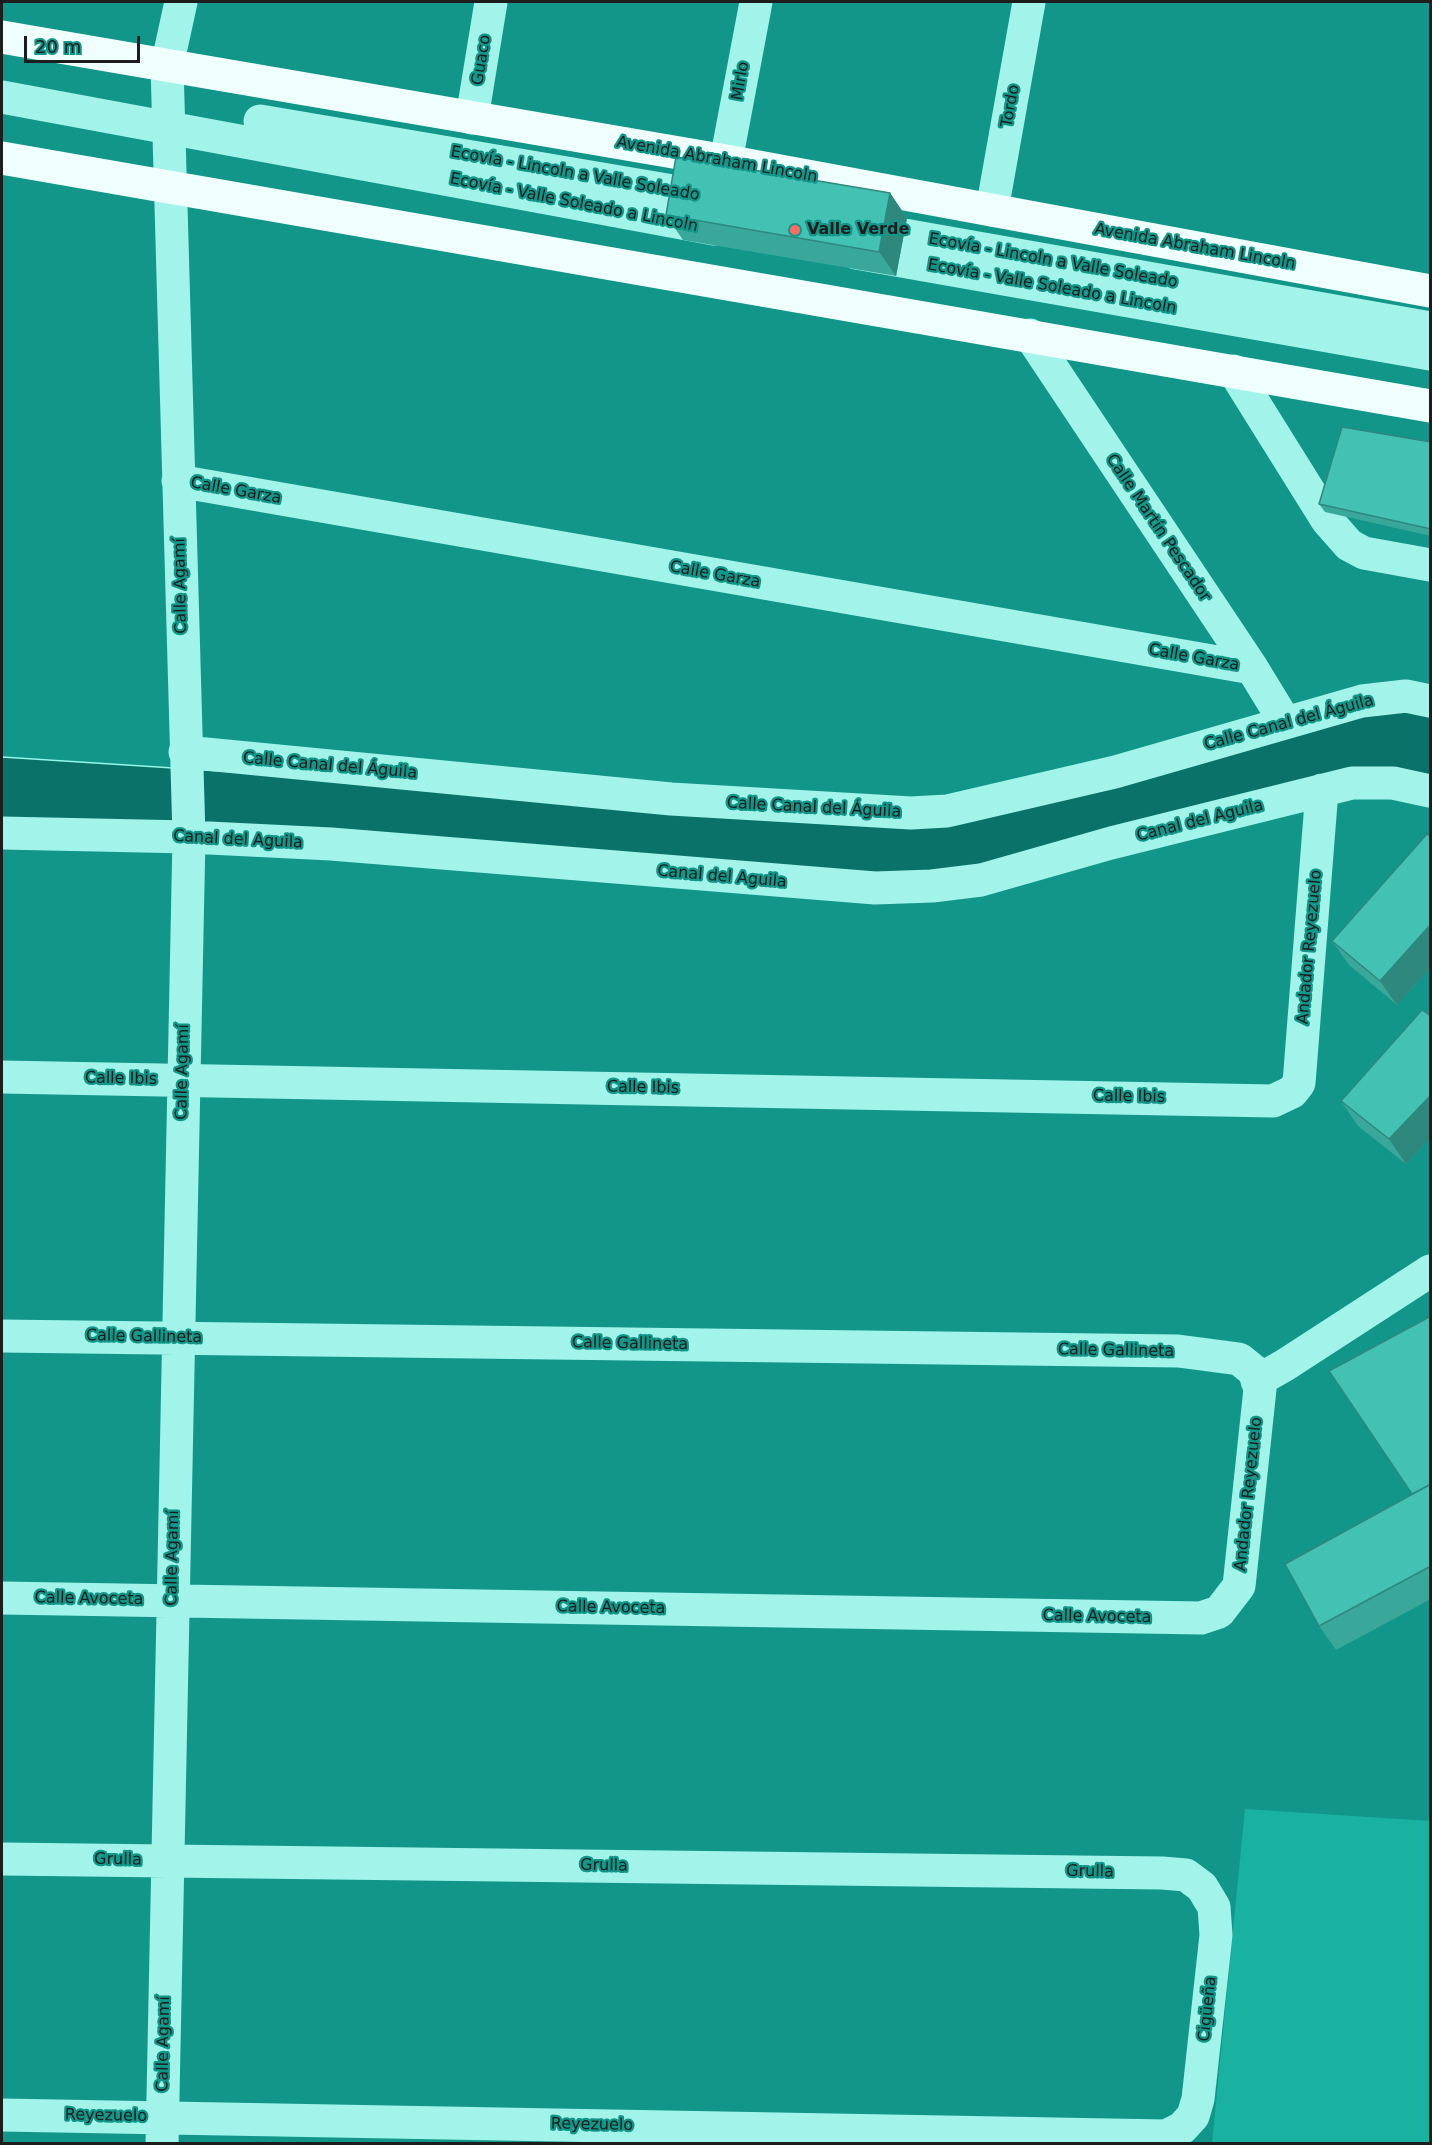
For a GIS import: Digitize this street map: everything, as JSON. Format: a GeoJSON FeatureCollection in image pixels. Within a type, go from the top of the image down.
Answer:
{"type":"FeatureCollection","features":[{"type":"Feature","properties":{"kind":"main road","name":"Avenida Abraham Lincoln"},"geometry":{"type":"LineString","coordinates":[[2,37],[726,161],[1431,291]]}},
{"type":"Feature","properties":{"kind":"main road"},"geometry":{"type":"LineString","coordinates":[[2,158],[1431,406]]}},
{"type":"Feature","properties":{"kind":"street","name":"Calle Agamí"},"geometry":{"type":"LineString","coordinates":[[162,2130],[169,1861],[171,1600],[189,826],[185,760],[172,188],[167,66],[181,2]]}},
{"type":"Feature","properties":{"kind":"street","name":"Guaco"},"geometry":{"type":"LineString","coordinates":[[472,118],[491,2]]}},
{"type":"Feature","properties":{"kind":"street","name":"Mirlo"},"geometry":{"type":"LineString","coordinates":[[726,161],[756,2]]}},
{"type":"Feature","properties":{"kind":"street","name":"Tordo"},"geometry":{"type":"LineString","coordinates":[[992,210],[1029,2]]}},
{"type":"Feature","properties":{"kind":"street","name":"Ecovía - Lincoln a Valle Soleado"},"geometry":{"type":"LineString","coordinates":[[2,76],[169,116],[742,219]]}},
{"type":"Feature","properties":{"kind":"street"},"geometry":{"type":"LineString","coordinates":[[2,97],[169,116]]}},
{"type":"Feature","properties":{"kind":"street","name":"Ecovía - Lincoln a Valle Soleado"},"geometry":{"type":"LineString","coordinates":[[830,235],[1431,328]]}},
{"type":"Feature","properties":{"kind":"street","name":"Ecovía - Valle Soleado a Lincoln"},"geometry":{"type":"LineString","coordinates":[[830,235],[1431,354]]}},
{"type":"Feature","properties":{"kind":"street","name":"Calle Martín Pescador"},"geometry":{"type":"LineString","coordinates":[[1029,335],[1252,668],[1285,722]]}},
{"type":"Feature","properties":{"kind":"street"},"geometry":{"type":"LineString","coordinates":[[1234,371],[1327,520],[1348,545],[1364,553],[1431,565]]}},
{"type":"Feature","properties":{"kind":"street","name":"Calle Garza"},"geometry":{"type":"LineString","coordinates":[[178,481],[1252,668]]}},
{"type":"Feature","properties":{"kind":"street","name":"Calle Canal del Águila"},"geometry":{"type":"LineString","coordinates":[[185,760],[671,799],[911,813],[947,811],[1115,772],[1362,702],[1406,696],[1431,701]]}},
{"type":"Feature","properties":{"kind":"street","name":"Canal del Aguila"},"geometry":{"type":"LineString","coordinates":[[2,833],[189,826],[331,844],[875,888],[932,886],[981,880],[1352,783],[1383,783],[1431,791]]}},
{"type":"Feature","properties":{"kind":"street","name":"Andador Reyezuelo"},"geometry":{"type":"LineString","coordinates":[[1283,1098],[1299,1083],[1322,790]]}},
{"type":"Feature","properties":{"kind":"street","name":"Calle Ibis"},"geometry":{"type":"LineString","coordinates":[[2,1077],[1273,1101],[1283,1098]]}},
{"type":"Feature","properties":{"kind":"street"},"geometry":{"type":"LineString","coordinates":[[1256,1376],[1285,1365],[1431,1270]]}},
{"type":"Feature","properties":{"kind":"street","name":"Calle Gallineta"},"geometry":{"type":"LineString","coordinates":[[2,1336],[1178,1351],[1239,1359],[1256,1376]]}},
{"type":"Feature","properties":{"kind":"street","name":"Andador Reyezuelo"},"geometry":{"type":"LineString","coordinates":[[1220,1612],[1239,1586],[1260,1389],[1256,1376]]}},
{"type":"Feature","properties":{"kind":"street","name":"Calle Avoceta"},"geometry":{"type":"LineString","coordinates":[[2,1598],[1159,1619],[1201,1618],[1220,1612]]}},
{"type":"Feature","properties":{"kind":"street","name":"Grulla"},"geometry":{"type":"LineString","coordinates":[[2,1859],[1161,1873],[1186,1875],[1202,1887]]}},
{"type":"Feature","properties":{"kind":"street","name":"Cigüeña"},"geometry":{"type":"LineString","coordinates":[[1182,2128],[1193,2116],[1198,2099],[1216,1935],[1214,1907],[1202,1887]]}},
{"type":"Feature","properties":{"kind":"street","name":"Reyezuelo"},"geometry":{"type":"LineString","coordinates":[[2,2115],[162,2130],[1166,2136],[1182,2128]]}},
{"type":"Feature","properties":{"kind":"green space"},"geometry":{"type":"Polygon","coordinates":[[[1245,1809],[1430,1821],[1430,2143],[1212,2143],[1245,1809]]]}},
{"type":"Feature","properties":{"kind":"water"},"geometry":{"type":"Polygon","coordinates":[[[1430,701],[1430,791],[1393,783],[981,880],[2,824],[2,757],[873,813],[1430,701]]]}},
{"type":"Feature","properties":{"kind":"building"},"geometry":{"type":"Polygon","coordinates":[[[676,157],[890,193],[879,252],[666,215],[676,157]]]}},
{"type":"Feature","properties":{"kind":"building"},"geometry":{"type":"Polygon","coordinates":[[[1342,427],[1431,442],[1431,529],[1319,504],[1342,427]]]}},
{"type":"Feature","properties":{"kind":"building"},"geometry":{"type":"Polygon","coordinates":[[[1427,834],[1431,837],[1431,924],[1380,981],[1332,941],[1427,834]]]}},
{"type":"Feature","properties":{"kind":"building"},"geometry":{"type":"Polygon","coordinates":[[[1422,1010],[1431,1016],[1431,1095],[1389,1139],[1341,1101],[1422,1010]]]}},
{"type":"Feature","properties":{"kind":"building"},"geometry":{"type":"Polygon","coordinates":[[[1431,1316],[1431,1484],[1412,1494],[1329,1371],[1431,1316]]]}},
{"type":"Feature","properties":{"kind":"building"},"geometry":{"type":"Polygon","coordinates":[[[1431,1484],[1431,1566],[1319,1626],[1285,1564],[1431,1484]]]}},
{"type":"Feature","properties":{"kind":"place","name":"Valle Verde"},"geometry":{"type":"Point","coordinates":[795,230]}}]}
